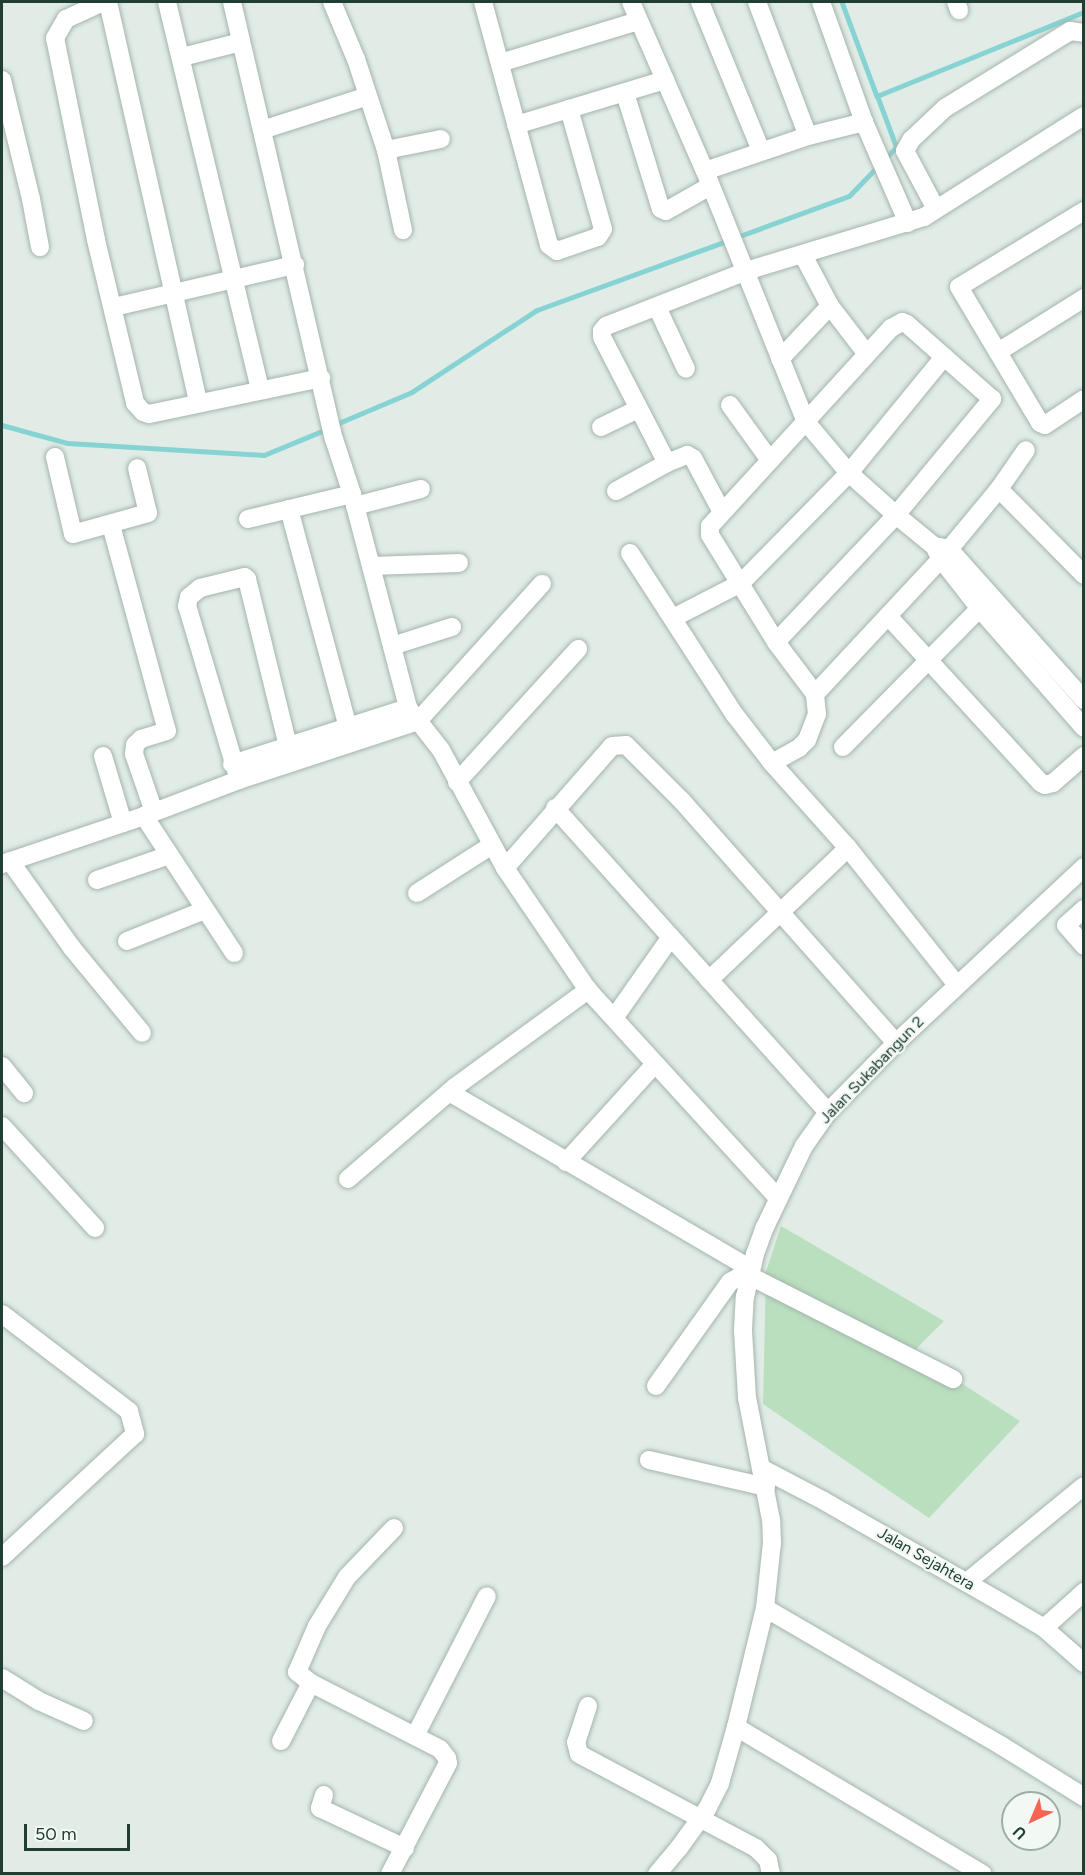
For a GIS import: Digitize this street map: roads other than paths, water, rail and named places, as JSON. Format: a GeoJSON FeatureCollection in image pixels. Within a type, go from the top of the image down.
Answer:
{"type":"FeatureCollection","features":[{"type":"Feature","properties":{"kind":"street"},"geometry":{"type":"LineString","coordinates":[[103,2],[66,19],[55,38],[96,240],[114,307],[135,403],[149,414],[198,401],[321,378]]}},
{"type":"Feature","properties":{"kind":"street"},"geometry":{"type":"LineString","coordinates":[[108,2],[198,401]]}},
{"type":"Feature","properties":{"kind":"street"},"geometry":{"type":"LineString","coordinates":[[167,2],[260,390]]}},
{"type":"Feature","properties":{"kind":"street"},"geometry":{"type":"LineString","coordinates":[[232,2],[334,438],[354,500],[392,646],[413,714],[441,750],[505,868],[588,990],[778,1198]]}},
{"type":"Feature","properties":{"kind":"street"},"geometry":{"type":"LineString","coordinates":[[332,2],[346,32],[386,150],[403,230]]}},
{"type":"Feature","properties":{"kind":"street"},"geometry":{"type":"LineString","coordinates":[[483,2],[549,245],[557,251],[598,237],[603,229],[569,109]]}},
{"type":"Feature","properties":{"kind":"street"},"geometry":{"type":"LineString","coordinates":[[631,2],[744,267],[806,423],[849,473],[896,515],[942,551],[986,603],[1083,728]]}},
{"type":"Feature","properties":{"kind":"street"},"geometry":{"type":"LineString","coordinates":[[700,2],[761,151]]}},
{"type":"Feature","properties":{"kind":"street"},"geometry":{"type":"LineString","coordinates":[[757,2],[808,136]]}},
{"type":"Feature","properties":{"kind":"street"},"geometry":{"type":"LineString","coordinates":[[821,2],[871,142],[907,219]]}},
{"type":"Feature","properties":{"kind":"street"},"geometry":{"type":"LineString","coordinates":[[500,63],[638,21]]}},
{"type":"Feature","properties":{"kind":"street"},"geometry":{"type":"LineString","coordinates":[[936,209],[906,151],[911,140],[945,108],[1070,31],[1083,33]]}},
{"type":"Feature","properties":{"kind":"street"},"geometry":{"type":"LineString","coordinates":[[182,57],[241,42]]}},
{"type":"Feature","properties":{"kind":"street"},"geometry":{"type":"LineString","coordinates":[[2,80],[31,199],[40,247]]}},
{"type":"Feature","properties":{"kind":"street"},"geometry":{"type":"LineString","coordinates":[[516,125],[665,80]]}},
{"type":"Feature","properties":{"kind":"street"},"geometry":{"type":"LineString","coordinates":[[625,93],[661,209],[666,211],[761,151],[864,122]]}},
{"type":"Feature","properties":{"kind":"street"},"geometry":{"type":"LineString","coordinates":[[262,130],[368,96]]}},
{"type":"Feature","properties":{"kind":"street"},"geometry":{"type":"LineString","coordinates":[[667,462],[602,333],[606,326],[657,307],[744,267],[803,255],[936,209],[1083,116]]}},
{"type":"Feature","properties":{"kind":"street"},"geometry":{"type":"LineString","coordinates":[[386,150],[441,139]]}},
{"type":"Feature","properties":{"kind":"street"},"geometry":{"type":"LineString","coordinates":[[1083,211],[960,287],[1040,423],[1045,425],[1083,399]]}},
{"type":"Feature","properties":{"kind":"street"},"geometry":{"type":"LineString","coordinates":[[803,255],[830,306],[866,353]]}},
{"type":"Feature","properties":{"kind":"street"},"geometry":{"type":"LineString","coordinates":[[114,307],[295,265]]}},
{"type":"Feature","properties":{"kind":"street"},"geometry":{"type":"LineString","coordinates":[[998,352],[1083,298]]}},
{"type":"Feature","properties":{"kind":"street"},"geometry":{"type":"LineString","coordinates":[[780,359],[830,306]]}},
{"type":"Feature","properties":{"kind":"street"},"geometry":{"type":"LineString","coordinates":[[657,307],[686,369]]}},
{"type":"Feature","properties":{"kind":"street"},"geometry":{"type":"LineString","coordinates":[[772,763],[799,748],[807,740],[817,714],[815,694],[776,642],[710,535],[710,526],[769,459],[806,423],[866,353],[891,328],[902,322],[993,399],[896,515],[776,642]]}},
{"type":"Feature","properties":{"kind":"street"},"geometry":{"type":"LineString","coordinates":[[673,618],[741,583],[849,473],[944,357]]}},
{"type":"Feature","properties":{"kind":"street"},"geometry":{"type":"LineString","coordinates":[[730,405],[769,459]]}},
{"type":"Feature","properties":{"kind":"street"},"geometry":{"type":"LineString","coordinates":[[601,427],[639,409]]}},
{"type":"Feature","properties":{"kind":"street"},"geometry":{"type":"LineString","coordinates":[[815,694],[888,616],[942,551],[999,489],[1026,450]]}},
{"type":"Feature","properties":{"kind":"street"},"geometry":{"type":"LineString","coordinates":[[616,491],[684,454],[693,458],[722,512]]}},
{"type":"Feature","properties":{"kind":"street"},"geometry":{"type":"LineString","coordinates":[[55,457],[73,534],[148,513],[137,468]]}},
{"type":"Feature","properties":{"kind":"street"},"geometry":{"type":"LineString","coordinates":[[248,519],[289,509],[421,489]]}},
{"type":"Feature","properties":{"kind":"street"},"geometry":{"type":"LineString","coordinates":[[999,489],[1083,575]]}},
{"type":"Feature","properties":{"kind":"street"},"geometry":{"type":"LineString","coordinates":[[289,509],[348,727]]}},
{"type":"Feature","properties":{"kind":"street"},"geometry":{"type":"LineString","coordinates":[[111,525],[167,731],[141,739],[135,745],[134,754],[149,814],[169,855],[234,953]]}},
{"type":"Feature","properties":{"kind":"street"},"geometry":{"type":"LineString","coordinates":[[630,553],[735,715],[772,763],[848,848],[957,986]]}},
{"type":"Feature","properties":{"kind":"street"},"geometry":{"type":"LineString","coordinates":[[371,566],[459,562]]}},
{"type":"Feature","properties":{"kind":"street"},"geometry":{"type":"LineString","coordinates":[[236,772],[187,606],[193,593],[207,586],[247,579],[288,746]]}},
{"type":"Feature","properties":{"kind":"street"},"geometry":{"type":"LineString","coordinates":[[236,772],[413,714],[542,584]]}},
{"type":"Feature","properties":{"kind":"street"},"geometry":{"type":"LineString","coordinates":[[843,747],[986,603]]}},
{"type":"Feature","properties":{"kind":"street"},"geometry":{"type":"LineString","coordinates":[[986,603],[1083,700]]}},
{"type":"Feature","properties":{"kind":"street"},"geometry":{"type":"LineString","coordinates":[[888,616],[927,661],[1045,785],[1053,783],[1083,756]]}},
{"type":"Feature","properties":{"kind":"street"},"geometry":{"type":"LineString","coordinates":[[392,646],[452,627]]}},
{"type":"Feature","properties":{"kind":"street"},"geometry":{"type":"LineString","coordinates":[[457,782],[578,649]]}},
{"type":"Feature","properties":{"kind":"street"},"geometry":{"type":"LineString","coordinates":[[142,1033],[6,863],[149,814],[288,746],[348,727],[413,714]]}},
{"type":"Feature","properties":{"kind":"street"},"geometry":{"type":"LineString","coordinates":[[505,868],[555,808],[612,746],[626,745],[682,801],[896,1043]]}},
{"type":"Feature","properties":{"kind":"street"},"geometry":{"type":"LineString","coordinates":[[103,756],[123,823]]}},
{"type":"Feature","properties":{"kind":"street"},"geometry":{"type":"LineString","coordinates":[[555,808],[828,1112]]}},
{"type":"Feature","properties":{"kind":"street"},"geometry":{"type":"LineString","coordinates":[[417,893],[492,845]]}},
{"type":"Feature","properties":{"kind":"street"},"geometry":{"type":"LineString","coordinates":[[709,980],[848,848]]}},
{"type":"Feature","properties":{"kind":"street"},"geometry":{"type":"LineString","coordinates":[[97,880],[169,855]]}},
{"type":"Feature","properties":{"kind":"street","name":"Jalan Sukabangun 2"},"geometry":{"type":"LineString","coordinates":[[657,1874],[699,1820],[720,1783],[765,1608],[772,1543],[766,1487],[747,1398],[744,1360],[745,1297],[750,1272],[778,1198],[804,1146],[828,1112],[896,1043],[1047,904],[1083,867]]}},
{"type":"Feature","properties":{"kind":"street"},"geometry":{"type":"LineString","coordinates":[[1047,904],[1083,946]]}},
{"type":"Feature","properties":{"kind":"street"},"geometry":{"type":"LineString","coordinates":[[127,941],[206,909]]}},
{"type":"Feature","properties":{"kind":"street"},"geometry":{"type":"LineString","coordinates":[[1066,925],[1083,909]]}},
{"type":"Feature","properties":{"kind":"street"},"geometry":{"type":"LineString","coordinates":[[614,1018],[671,938]]}},
{"type":"Feature","properties":{"kind":"street"},"geometry":{"type":"LineString","coordinates":[[348,1179],[449,1092],[588,990]]}},
{"type":"Feature","properties":{"kind":"street"},"geometry":{"type":"LineString","coordinates":[[566,1162],[655,1064]]}},
{"type":"Feature","properties":{"kind":"street"},"geometry":{"type":"LineString","coordinates":[[2,1066],[24,1093]]}},
{"type":"Feature","properties":{"kind":"street"},"geometry":{"type":"LineString","coordinates":[[449,1092],[750,1272],[953,1379]]}},
{"type":"Feature","properties":{"kind":"street"},"geometry":{"type":"LineString","coordinates":[[2,1126],[95,1227]]}},
{"type":"Feature","properties":{"kind":"street"},"geometry":{"type":"LineString","coordinates":[[656,1386],[730,1282],[750,1272]]}},
{"type":"Feature","properties":{"kind":"street"},"geometry":{"type":"LineString","coordinates":[[2,1314],[129,1411],[135,1434],[2,1557]]}},
{"type":"Feature","properties":{"kind":"street"},"geometry":{"type":"LineString","coordinates":[[649,1460],[766,1487]]}},
{"type":"Feature","properties":{"kind":"street","name":"Jalan Sejahtera"},"geometry":{"type":"LineString","coordinates":[[761,1468],[967,1582],[1044,1628],[1083,1663]]}},
{"type":"Feature","properties":{"kind":"street"},"geometry":{"type":"LineString","coordinates":[[967,1582],[1083,1486]]}},
{"type":"Feature","properties":{"kind":"street"},"geometry":{"type":"LineString","coordinates":[[390,1874],[448,1763],[440,1749],[300,1677],[297,1670],[317,1626],[347,1577],[394,1528]]}},
{"type":"Feature","properties":{"kind":"street"},"geometry":{"type":"LineString","coordinates":[[1044,1628],[1083,1592]]}},
{"type":"Feature","properties":{"kind":"street"},"geometry":{"type":"LineString","coordinates":[[415,1736],[488,1596]]}},
{"type":"Feature","properties":{"kind":"street"},"geometry":{"type":"LineString","coordinates":[[765,1608],[1002,1746],[1083,1797]]}},
{"type":"Feature","properties":{"kind":"street"},"geometry":{"type":"LineString","coordinates":[[2,1678],[39,1701],[84,1721]]}},
{"type":"Feature","properties":{"kind":"street"},"geometry":{"type":"LineString","coordinates":[[280,1741],[311,1683]]}},
{"type":"Feature","properties":{"kind":"street"},"geometry":{"type":"LineString","coordinates":[[588,1706],[576,1742],[579,1754],[759,1850],[768,1860],[771,1874]]}},
{"type":"Feature","properties":{"kind":"street"},"geometry":{"type":"LineString","coordinates":[[736,1727],[983,1874]]}},
{"type":"Feature","properties":{"kind":"street"},"geometry":{"type":"LineString","coordinates":[[324,1795],[320,1808],[405,1848]]}},
{"type":"Feature","properties":{"kind":"waterway"},"geometry":{"type":"LineString","coordinates":[[842,2],[877,96]]}},
{"type":"Feature","properties":{"kind":"waterway"},"geometry":{"type":"LineString","coordinates":[[885,159],[896,147],[877,96],[1084,12]]}},
{"type":"Feature","properties":{"kind":"waterway"},"geometry":{"type":"LineString","coordinates":[[737,237],[849,196],[879,165]]}},
{"type":"Feature","properties":{"kind":"waterway"},"geometry":{"type":"LineString","coordinates":[[334,425],[412,392],[537,310],[729,240]]}},
{"type":"Feature","properties":{"kind":"waterway"},"geometry":{"type":"LineString","coordinates":[[2,425],[68,443],[264,455],[327,429]]}}]}
